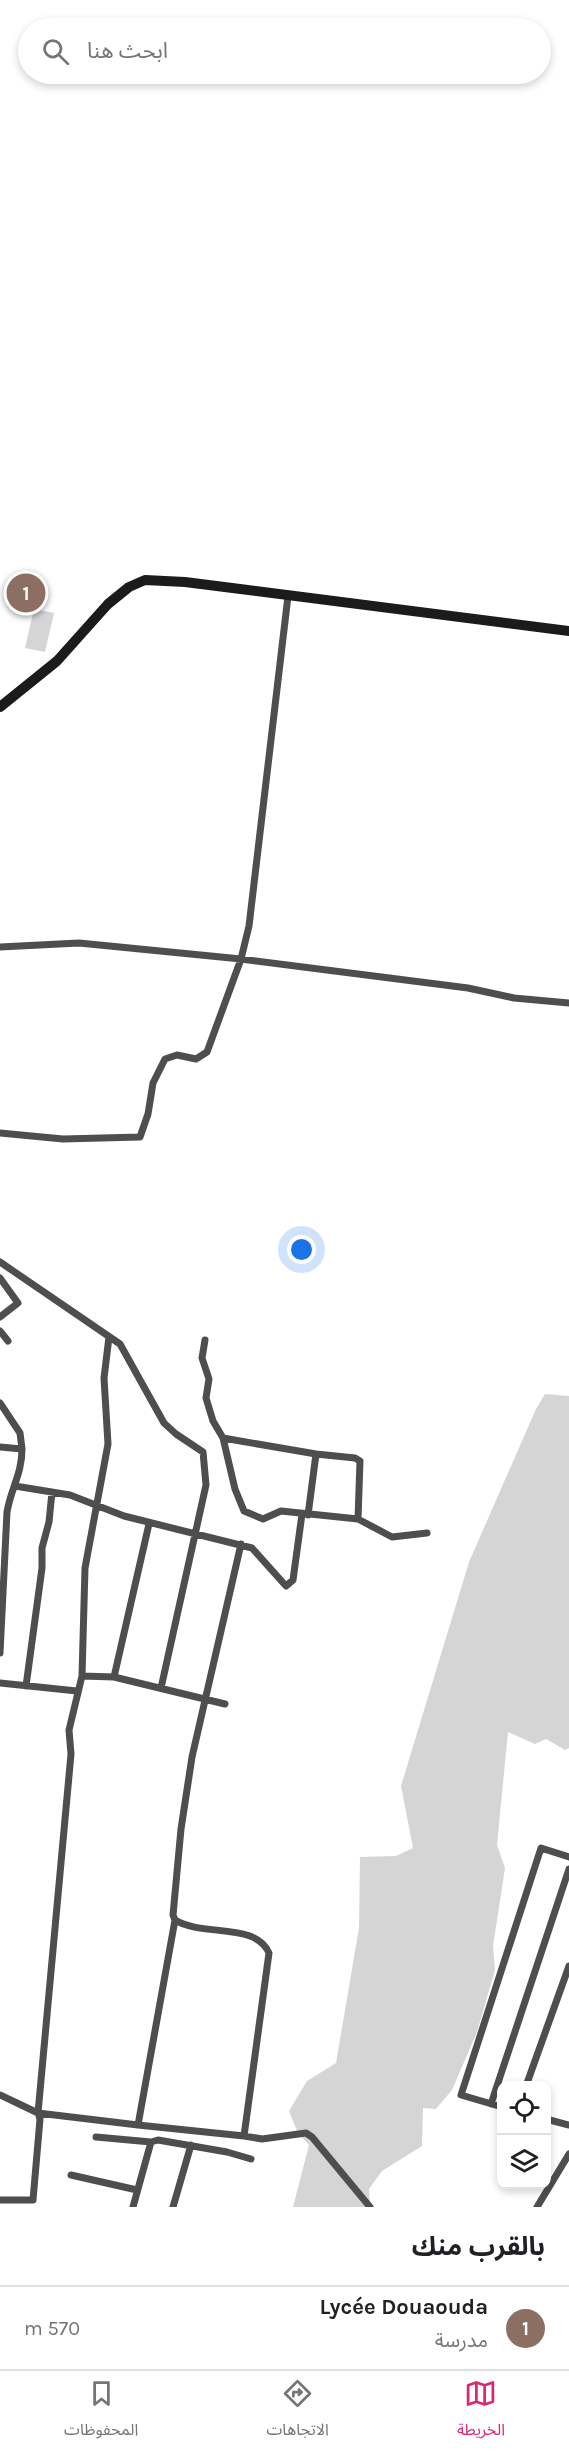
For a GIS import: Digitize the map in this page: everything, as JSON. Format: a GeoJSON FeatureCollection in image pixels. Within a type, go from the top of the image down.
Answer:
{"type":"FeatureCollection","features":[{"type":"Feature","properties":{"kind":"main road"},"geometry":{"type":"LineString","coordinates":[[0,707],[57,661],[108,604],[129,586],[146,580],[569,631]]}},
{"type":"Feature","properties":{"kind":"street"},"geometry":{"type":"LineString","coordinates":[[0,1133],[63,1139],[140,1137],[148,1114],[153,1083],[165,1059],[177,1055],[196,1059],[207,1052],[241,959],[249,926],[288,596]]}},
{"type":"Feature","properties":{"kind":"street"},"geometry":{"type":"LineString","coordinates":[[0,947],[79,943],[241,959],[468,988],[514,998],[569,1003]]}},
{"type":"Feature","properties":{"kind":"street"},"geometry":{"type":"LineString","coordinates":[[0,1262],[120,1344],[164,1422],[176,1434],[203,1452],[206,1485],[161,1688]]}},
{"type":"Feature","properties":{"kind":"street"},"geometry":{"type":"LineString","coordinates":[[0,1278],[18,1304],[0,1317]]}},
{"type":"Feature","properties":{"kind":"street"},"geometry":{"type":"LineString","coordinates":[[0,1331],[8,1341]]}},
{"type":"Feature","properties":{"kind":"street"},"geometry":{"type":"LineString","coordinates":[[0,2200],[33,2200],[40,2119],[38,2113],[71,1754],[69,1730],[82,1676],[85,1568],[108,1444],[104,1378],[109,1337]]}},
{"type":"Feature","properties":{"kind":"street"},"geometry":{"type":"LineString","coordinates":[[205,1340],[202,1358],[209,1379],[206,1398],[213,1421],[223,1438],[235,1489],[244,1511],[262,1520],[281,1511],[358,1520],[392,1537],[427,1533]]}},
{"type":"Feature","properties":{"kind":"street"},"geometry":{"type":"LineString","coordinates":[[0,1403],[20,1433],[22,1449],[22,1469],[7,1512],[0,1653]]}},
{"type":"Feature","properties":{"kind":"street"},"geometry":{"type":"LineString","coordinates":[[223,1438],[316,1454],[355,1458],[360,1461],[358,1520]]}},
{"type":"Feature","properties":{"kind":"street"},"geometry":{"type":"LineString","coordinates":[[0,1447],[22,1449]]}},
{"type":"Feature","properties":{"kind":"street"},"geometry":{"type":"LineString","coordinates":[[15,1486],[70,1495],[149,1524],[252,1548],[280,1582],[286,1586],[290,1584],[316,1454]]}},
{"type":"Feature","properties":{"kind":"street"},"geometry":{"type":"LineString","coordinates":[[26,1686],[42,1548],[49,1522],[52,1492]]}},
{"type":"Feature","properties":{"kind":"street"},"geometry":{"type":"LineString","coordinates":[[114,1677],[149,1524]]}},
{"type":"Feature","properties":{"kind":"street"},"geometry":{"type":"LineString","coordinates":[[138,2125],[175,1920],[173,1915],[181,1829],[192,1757],[240,1544]]}},
{"type":"Feature","properties":{"kind":"street"},"geometry":{"type":"LineString","coordinates":[[82,1676],[114,1677],[225,1704]]}},
{"type":"Feature","properties":{"kind":"street"},"geometry":{"type":"LineString","coordinates":[[0,1683],[77,1691]]}},
{"type":"Feature","properties":{"kind":"street"},"geometry":{"type":"LineString","coordinates":[[497,2106],[460,2095],[541,1848],[569,1857]]}},
{"type":"Feature","properties":{"kind":"street"},"geometry":{"type":"LineString","coordinates":[[491,2104],[569,1869]]}},
{"type":"Feature","properties":{"kind":"street"},"geometry":{"type":"LineString","coordinates":[[175,1920],[186,1926],[255,1937],[265,1944],[269,1953],[244,2136]]}},
{"type":"Feature","properties":{"kind":"street"},"geometry":{"type":"LineString","coordinates":[[527,2081],[569,1966]]}},
{"type":"Feature","properties":{"kind":"street"},"geometry":{"type":"LineString","coordinates":[[0,2095],[38,2113],[261,2139],[306,2133],[312,2137],[370,2207]]}},
{"type":"Feature","properties":{"kind":"street"},"geometry":{"type":"LineString","coordinates":[[551,2120],[569,2125]]}},
{"type":"Feature","properties":{"kind":"street"},"geometry":{"type":"LineString","coordinates":[[96,2137],[151,2142],[158,2140],[251,2159]]}},
{"type":"Feature","properties":{"kind":"street"},"geometry":{"type":"LineString","coordinates":[[133,2207],[151,2142]]}},
{"type":"Feature","properties":{"kind":"street"},"geometry":{"type":"LineString","coordinates":[[173,2207],[191,2145]]}},
{"type":"Feature","properties":{"kind":"street"},"geometry":{"type":"LineString","coordinates":[[537,2207],[553,2177],[569,2154]]}},
{"type":"Feature","properties":{"kind":"street"},"geometry":{"type":"LineString","coordinates":[[71,2175],[137,2190]]}},
{"type":"Feature","properties":{"kind":"shaded area"},"geometry":{"type":"Polygon","coordinates":[[[34,609],[54,613],[45,652],[25,648],[34,609]]]}},
{"type":"Feature","properties":{"kind":"shaded area"},"geometry":{"type":"Polygon","coordinates":[[[545,1394],[569,1396],[569,1748],[565,1750],[546,1739],[535,1744],[508,1732],[497,1845],[505,1868],[493,1946],[495,1970],[477,2032],[452,2090],[436,2109],[423,2108],[422,2146],[382,2171],[369,2189],[370,2207],[293,2207],[309,2145],[298,2133],[289,2111],[307,2081],[336,2063],[359,1928],[360,1857],[396,1856],[413,1848],[401,1786],[469,1562],[536,1409],[545,1394]]]}},
{"type":"Feature","properties":{"kind":"place","name":"Lycée Douaouda"},"geometry":{"type":"Point","coordinates":[26,593]}}]}
